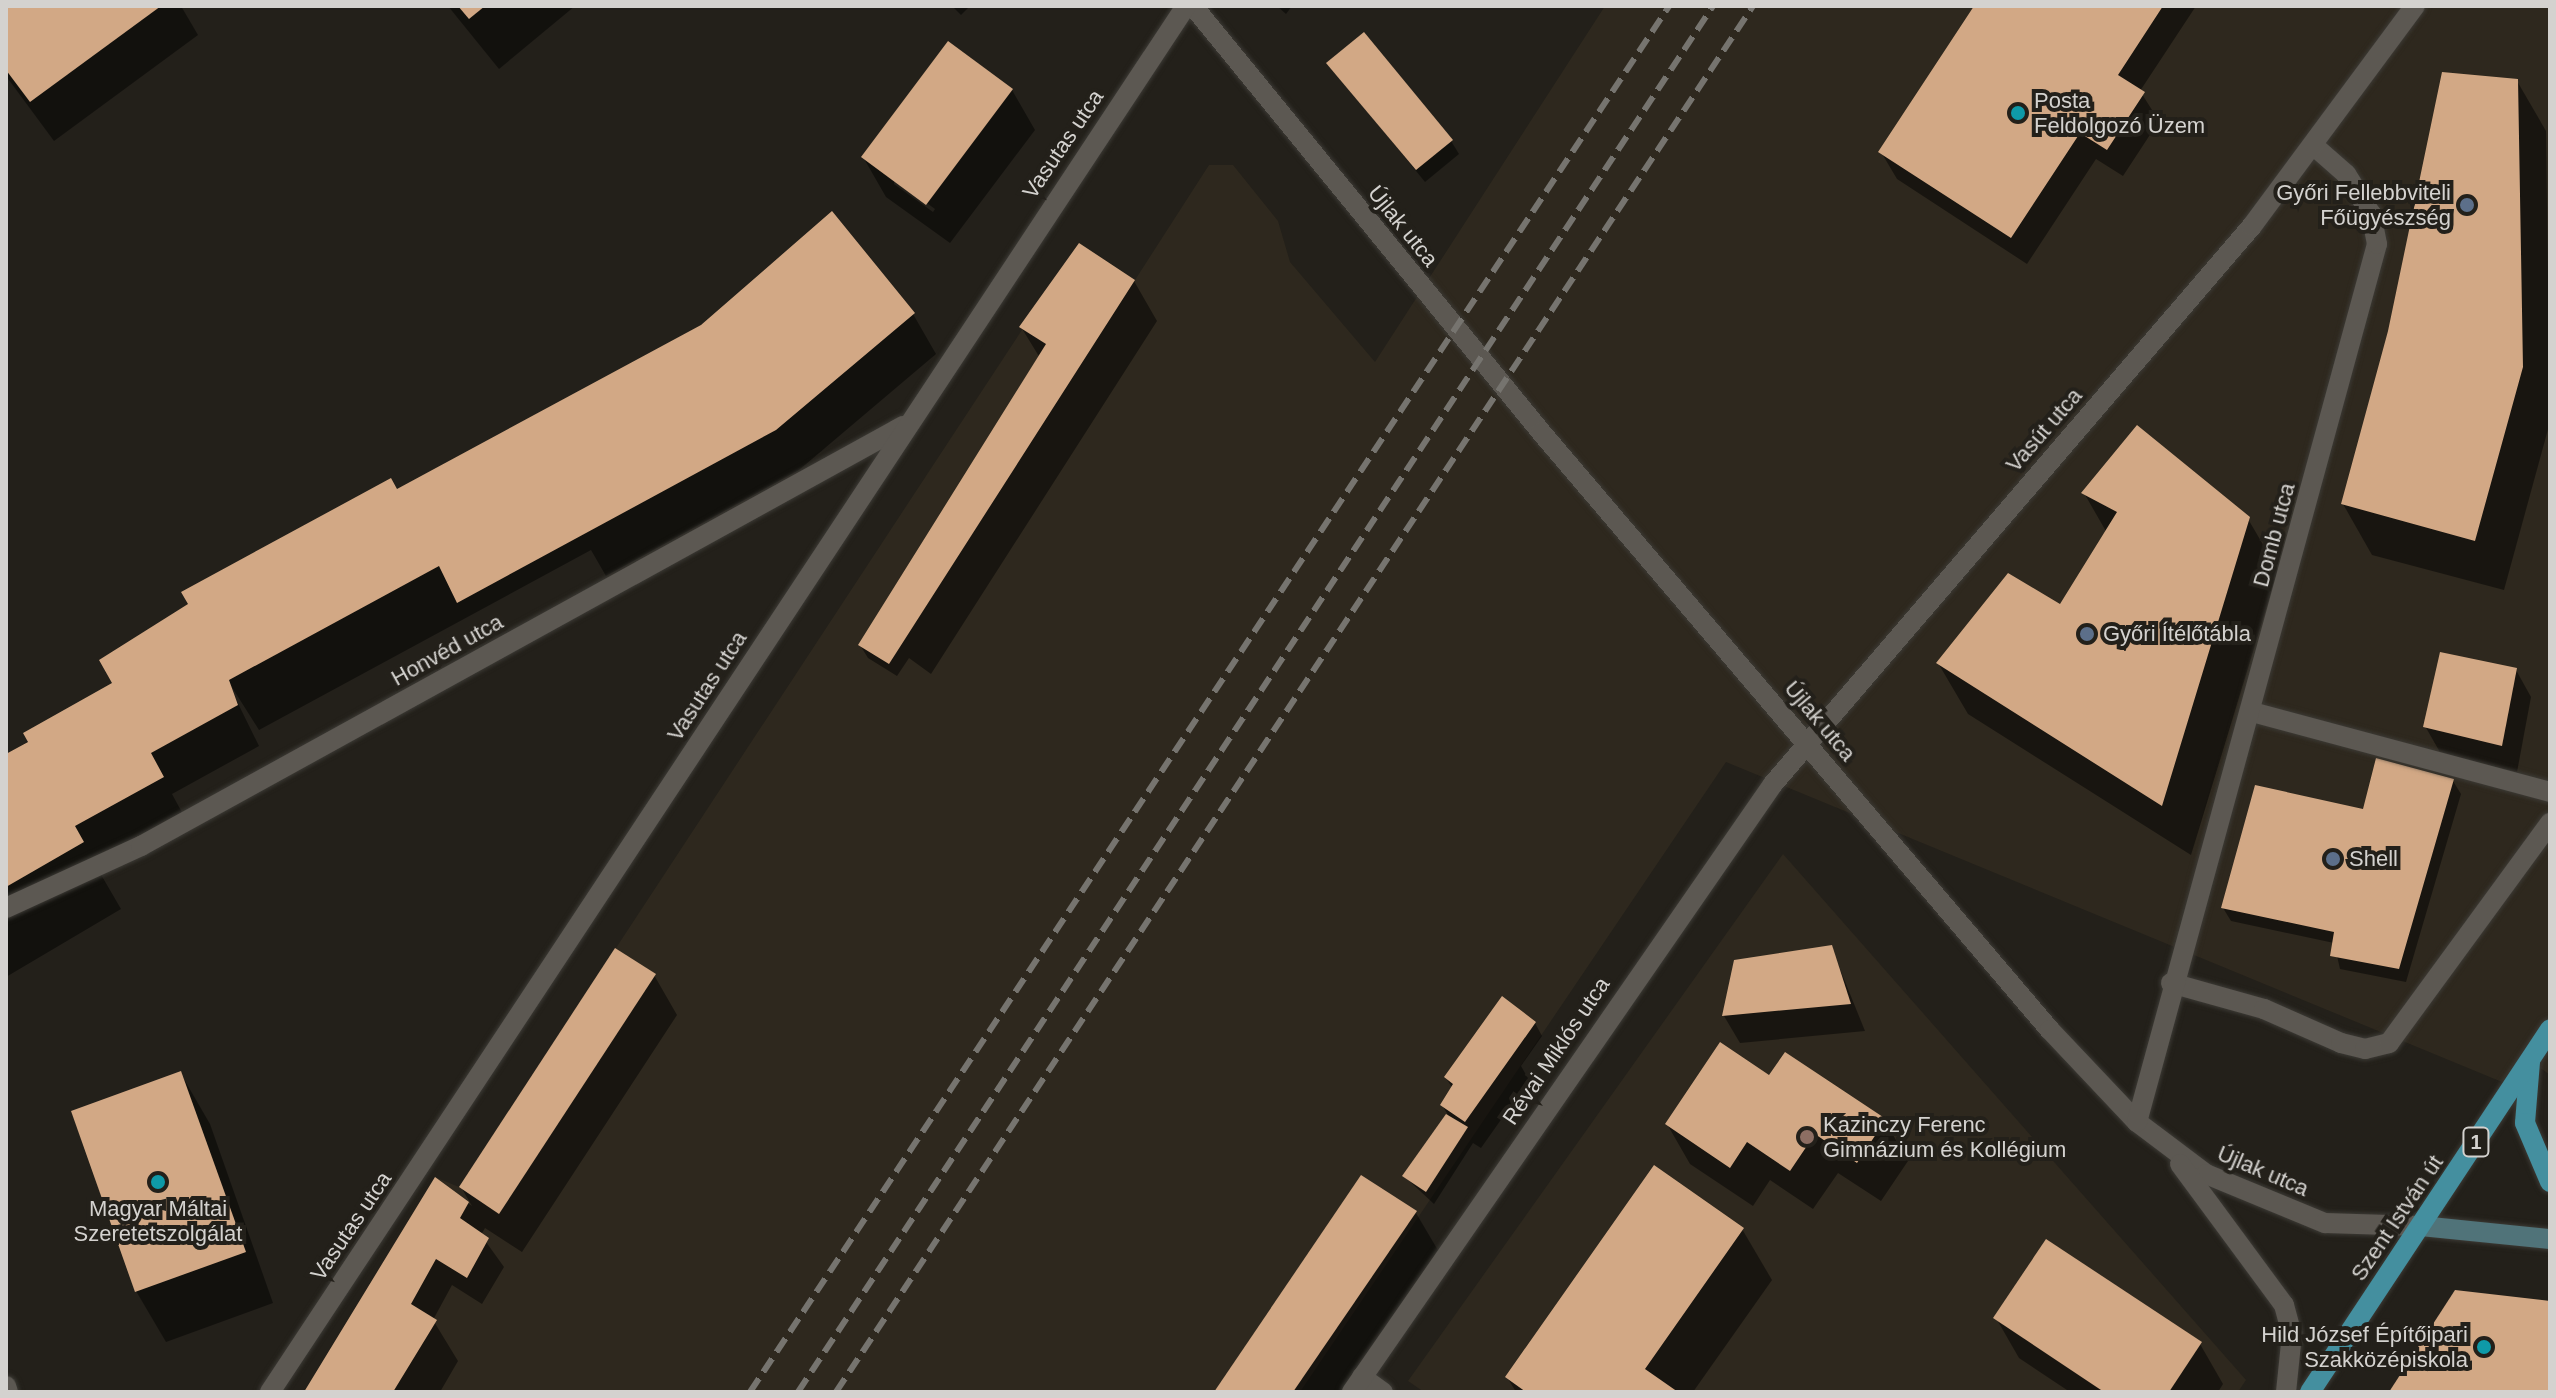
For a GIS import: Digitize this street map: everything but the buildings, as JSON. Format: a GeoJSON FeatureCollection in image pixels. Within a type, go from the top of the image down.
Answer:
{"type":"FeatureCollection","features":[{"type":"Feature","properties":{"kind":"main road","name":"Szent István út"},"geometry":{"type":"LineString","coordinates":[[2310,1392],[2550,1029]]}},
{"type":"Feature","properties":{"kind":"main road"},"geometry":{"type":"LineString","coordinates":[[2531,1058],[2525,1123],[2550,1182]]}},
{"type":"Feature","properties":{"kind":"street","name":"Vasutas utca"},"geometry":{"type":"LineString","coordinates":[[270,1392],[1186,6]]}},
{"type":"Feature","properties":{"kind":"street","name":"Újlak utca"},"geometry":{"type":"LineString","coordinates":[[1193,6],[1500,384],[2050,1030],[2137,1122],[2171,1151],[2234,1188],[2325,1223],[2421,1226],[2550,1239]]}},
{"type":"Feature","properties":{"kind":"street"},"geometry":{"type":"LineString","coordinates":[[2313,145],[2415,6]]}},
{"type":"Feature","properties":{"kind":"street","name":"Vasút utca"},"geometry":{"type":"LineString","coordinates":[[1807,743],[2252,226],[2313,145]]}},
{"type":"Feature","properties":{"kind":"street","name":"Domb utca"},"geometry":{"type":"LineString","coordinates":[[2137,1122],[2171,983],[2252,712],[2377,244],[2371,214],[2346,174],[2313,145]]}},
{"type":"Feature","properties":{"kind":"street","name":"Honvéd utca"},"geometry":{"type":"LineString","coordinates":[[6,908],[141,846],[907,424]]}},
{"type":"Feature","properties":{"kind":"street"},"geometry":{"type":"LineString","coordinates":[[2252,712],[2550,792]]}},
{"type":"Feature","properties":{"kind":"street","name":"Révai Miklós utca"},"geometry":{"type":"LineString","coordinates":[[1357,1385],[1714,863],[1807,743]]}},
{"type":"Feature","properties":{"kind":"street"},"geometry":{"type":"LineString","coordinates":[[2171,983],[2365,1049],[2389,1043],[2412,1021],[2550,823]]}},
{"type":"Feature","properties":{"kind":"street"},"geometry":{"type":"LineString","coordinates":[[2171,1151],[2284,1305],[2292,1334],[2286,1392]]}},
{"type":"Feature","properties":{"kind":"street"},"geometry":{"type":"LineString","coordinates":[[1357,1385],[1383,1392]]}},
{"type":"Feature","properties":{"kind":"street"},"geometry":{"type":"LineString","coordinates":[[6,1386],[8,1392]]}},
{"type":"Feature","properties":{"kind":"shaded area"},"geometry":{"type":"Polygon","coordinates":[[[1605,6],[2550,6],[2550,1075],[2542,1069],[2502,1082],[1726,762],[1300,1392],[304,1392],[435,1177],[459,1187],[1079,243],[1135,280],[1209,165],[1233,165],[1278,221],[1290,262],[1375,362],[1605,6]]]}},
{"type":"Feature","properties":{"kind":"shaded area","name":"Kazinczy Ferenc Gimnázium és Kollégium"},"geometry":{"type":"Polygon","coordinates":[[[1783,854],[2246,1380],[2238,1392],[1424,1392],[1408,1381],[1783,854]]]}},
{"type":"Feature","properties":{"kind":"railway"},"geometry":{"type":"LineString","coordinates":[[750,1392],[1669,6]]}},
{"type":"Feature","properties":{"kind":"railway"},"geometry":{"type":"LineString","coordinates":[[798,1392],[1713,6]]}},
{"type":"Feature","properties":{"kind":"railway"},"geometry":{"type":"LineString","coordinates":[[836,1392],[1753,6]]}},
{"type":"Feature","properties":{"kind":"place","name":"Posta Feldolgozó Üzem"},"geometry":{"type":"Point","coordinates":[2018,113]}},
{"type":"Feature","properties":{"kind":"place","name":"Győri Fellebbviteli Főügyészség"},"geometry":{"type":"Point","coordinates":[2467,205]}},
{"type":"Feature","properties":{"kind":"place","name":"Győri Ítélőtábla"},"geometry":{"type":"Point","coordinates":[2087,634]}},
{"type":"Feature","properties":{"kind":"place","name":"Shell"},"geometry":{"type":"Point","coordinates":[2333,859]}},
{"type":"Feature","properties":{"kind":"place","name":"Kazinczy Ferenc Gimnázium és Kollégium"},"geometry":{"type":"Point","coordinates":[1807,1137]}},
{"type":"Feature","properties":{"kind":"place","name":"Magyar Máltai Szeretetszolgálat"},"geometry":{"type":"Point","coordinates":[158,1182]}},
{"type":"Feature","properties":{"kind":"place","name":"Hild József Építőipari Szakközépiskola"},"geometry":{"type":"Point","coordinates":[2484,1347]}}]}
